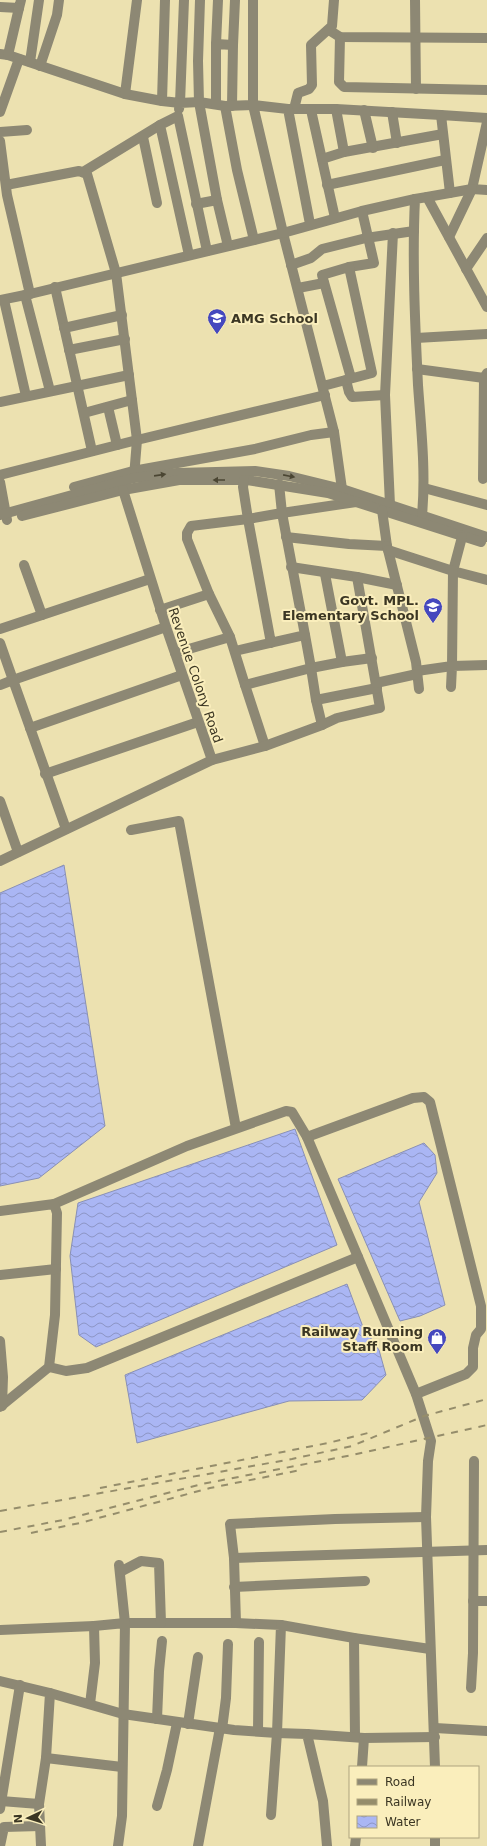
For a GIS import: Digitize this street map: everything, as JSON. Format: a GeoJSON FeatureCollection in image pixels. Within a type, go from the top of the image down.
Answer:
{"type":"FeatureCollection","features":[{"type":"Feature","properties":{"kind":"street"},"geometry":{"type":"LineString","coordinates":[[30,62],[39,0]]}},
{"type":"Feature","properties":{"kind":"street"},"geometry":{"type":"LineString","coordinates":[[40,66],[57,15],[59,0]]}},
{"type":"Feature","properties":{"kind":"street"},"geometry":{"type":"LineString","coordinates":[[125,94],[137,0]]}},
{"type":"Feature","properties":{"kind":"street"},"geometry":{"type":"LineString","coordinates":[[162,100],[165,0]]}},
{"type":"Feature","properties":{"kind":"street"},"geometry":{"type":"LineString","coordinates":[[184,0],[180,103],[178,116],[207,251]]}},
{"type":"Feature","properties":{"kind":"street"},"geometry":{"type":"LineString","coordinates":[[200,0],[198,61],[199,102],[217,200],[228,246]]}},
{"type":"Feature","properties":{"kind":"street"},"geometry":{"type":"LineString","coordinates":[[218,0],[216,44],[225,105],[237,170],[254,240]]}},
{"type":"Feature","properties":{"kind":"street"},"geometry":{"type":"LineString","coordinates":[[225,105],[233,45],[235,0]]}},
{"type":"Feature","properties":{"kind":"street"},"geometry":{"type":"LineString","coordinates":[[253,0],[253,105],[283,233],[334,432],[341,493]]}},
{"type":"Feature","properties":{"kind":"street"},"geometry":{"type":"LineString","coordinates":[[310,224],[291,109],[298,93],[309,89],[312,85],[311,45],[332,26],[334,17],[334,0]]}},
{"type":"Feature","properties":{"kind":"street"},"geometry":{"type":"LineString","coordinates":[[415,0],[416,89]]}},
{"type":"Feature","properties":{"kind":"street"},"geometry":{"type":"LineString","coordinates":[[0,7],[20,4],[4,55],[30,62],[125,94],[180,103],[199,102],[310,110],[364,110],[487,118]]}},
{"type":"Feature","properties":{"kind":"street"},"geometry":{"type":"LineString","coordinates":[[329,30],[340,37],[487,38]]}},
{"type":"Feature","properties":{"kind":"street"},"geometry":{"type":"LineString","coordinates":[[340,37],[339,82],[341,86],[487,90]]}},
{"type":"Feature","properties":{"kind":"street"},"geometry":{"type":"LineString","coordinates":[[216,44],[233,45]]}},
{"type":"Feature","properties":{"kind":"street"},"geometry":{"type":"LineString","coordinates":[[0,112],[19,59]]}},
{"type":"Feature","properties":{"kind":"street"},"geometry":{"type":"LineString","coordinates":[[336,109],[344,152]]}},
{"type":"Feature","properties":{"kind":"street"},"geometry":{"type":"LineString","coordinates":[[310,110],[335,218]]}},
{"type":"Feature","properties":{"kind":"street"},"geometry":{"type":"LineString","coordinates":[[364,110],[373,148]]}},
{"type":"Feature","properties":{"kind":"street"},"geometry":{"type":"LineString","coordinates":[[392,112],[398,143]]}},
{"type":"Feature","properties":{"kind":"street"},"geometry":{"type":"LineString","coordinates":[[441,115],[450,193]]}},
{"type":"Feature","properties":{"kind":"street"},"geometry":{"type":"LineString","coordinates":[[83,172],[178,116]]}},
{"type":"Feature","properties":{"kind":"street"},"geometry":{"type":"LineString","coordinates":[[449,237],[472,189],[487,122]]}},
{"type":"Feature","properties":{"kind":"street"},"geometry":{"type":"LineString","coordinates":[[160,126],[189,256]]}},
{"type":"Feature","properties":{"kind":"street"},"geometry":{"type":"LineString","coordinates":[[0,132],[27,130]]}},
{"type":"Feature","properties":{"kind":"street"},"geometry":{"type":"LineString","coordinates":[[322,160],[344,152],[373,148],[443,134]]}},
{"type":"Feature","properties":{"kind":"street"},"geometry":{"type":"LineString","coordinates":[[143,136],[157,203]]}},
{"type":"Feature","properties":{"kind":"street"},"geometry":{"type":"LineString","coordinates":[[0,141],[4,192],[50,391]]}},
{"type":"Feature","properties":{"kind":"street"},"geometry":{"type":"LineString","coordinates":[[327,185],[446,160]]}},
{"type":"Feature","properties":{"kind":"street"},"geometry":{"type":"LineString","coordinates":[[4,192],[79,171],[87,174],[116,273],[137,440],[134,479]]}},
{"type":"Feature","properties":{"kind":"street"},"geometry":{"type":"LineString","coordinates":[[26,396],[2,300],[283,233],[310,224],[362,211],[415,199],[472,189],[487,190]]}},
{"type":"Feature","properties":{"kind":"street"},"geometry":{"type":"LineString","coordinates":[[427,197],[466,269],[485,300]]}},
{"type":"Feature","properties":{"kind":"street"},"geometry":{"type":"LineString","coordinates":[[415,199],[414,231],[416,338],[424,488],[422,515]]}},
{"type":"Feature","properties":{"kind":"street"},"geometry":{"type":"LineString","coordinates":[[196,204],[217,200]]}},
{"type":"Feature","properties":{"kind":"street"},"geometry":{"type":"LineString","coordinates":[[362,211],[374,264]]}},
{"type":"Feature","properties":{"kind":"street"},"geometry":{"type":"LineString","coordinates":[[291,264],[311,258],[322,249],[369,237],[414,231]]}},
{"type":"Feature","properties":{"kind":"street"},"geometry":{"type":"LineString","coordinates":[[393,233],[385,395],[387,548],[417,673],[419,689]]}},
{"type":"Feature","properties":{"kind":"street"},"geometry":{"type":"LineString","coordinates":[[466,269],[486,240]]}},
{"type":"Feature","properties":{"kind":"street"},"geometry":{"type":"LineString","coordinates":[[385,395],[352,397],[349,392],[348,379],[322,274],[349,267],[374,264],[392,272]]}},
{"type":"Feature","properties":{"kind":"street"},"geometry":{"type":"LineString","coordinates":[[349,267],[372,373]]}},
{"type":"Feature","properties":{"kind":"street"},"geometry":{"type":"LineString","coordinates":[[298,288],[324,283]]}},
{"type":"Feature","properties":{"kind":"street"},"geometry":{"type":"LineString","coordinates":[[55,287],[92,451]]}},
{"type":"Feature","properties":{"kind":"street"},"geometry":{"type":"LineString","coordinates":[[64,328],[122,315]]}},
{"type":"Feature","properties":{"kind":"street"},"geometry":{"type":"LineString","coordinates":[[416,338],[487,334]]}},
{"type":"Feature","properties":{"kind":"street"},"geometry":{"type":"LineString","coordinates":[[69,350],[125,339]]}},
{"type":"Feature","properties":{"kind":"street"},"geometry":{"type":"LineString","coordinates":[[417,369],[485,376],[483,479]]}},
{"type":"Feature","properties":{"kind":"street"},"geometry":{"type":"LineString","coordinates":[[0,475],[324,390],[348,379],[372,373],[387,372]]}},
{"type":"Feature","properties":{"kind":"street"},"geometry":{"type":"LineString","coordinates":[[0,401],[129,375]]}},
{"type":"Feature","properties":{"kind":"street"},"geometry":{"type":"LineString","coordinates":[[84,413],[132,400]]}},
{"type":"Feature","properties":{"kind":"street"},"geometry":{"type":"LineString","coordinates":[[108,407],[117,445]]}},
{"type":"Feature","properties":{"kind":"street"},"geometry":{"type":"LineString","coordinates":[[3,514],[311,434],[334,432]]}},
{"type":"Feature","properties":{"kind":"street"},"geometry":{"type":"LineString","coordinates":[[3,514],[123,490],[134,479],[177,473],[255,471],[289,476],[386,508],[487,544]]}},
{"type":"Feature","properties":{"kind":"street"},"geometry":{"type":"LineString","coordinates":[[134,479],[244,480],[341,493],[356,502],[422,515],[487,537]]}},
{"type":"Feature","properties":{"kind":"street"},"geometry":{"type":"LineString","coordinates":[[244,480],[243,487],[248,519],[271,643]]}},
{"type":"Feature","properties":{"kind":"street"},"geometry":{"type":"LineString","coordinates":[[0,482],[3,514]]}},
{"type":"Feature","properties":{"kind":"street"},"geometry":{"type":"LineString","coordinates":[[279,484],[282,514],[291,567],[322,725]]}},
{"type":"Feature","properties":{"kind":"street"},"geometry":{"type":"LineString","coordinates":[[424,488],[487,505]]}},
{"type":"Feature","properties":{"kind":"street","name":"Revenue Colony Road"},"geometry":{"type":"LineString","coordinates":[[0,861],[212,760],[160,610],[123,490]]}},
{"type":"Feature","properties":{"kind":"street"},"geometry":{"type":"LineString","coordinates":[[265,746],[230,637],[210,594],[188,539],[188,529],[191,526],[248,519],[356,502]]}},
{"type":"Feature","properties":{"kind":"street"},"geometry":{"type":"LineString","coordinates":[[451,687],[453,571],[462,536]]}},
{"type":"Feature","properties":{"kind":"street"},"geometry":{"type":"LineString","coordinates":[[286,537],[387,548],[453,571],[487,580]]}},
{"type":"Feature","properties":{"kind":"street"},"geometry":{"type":"LineString","coordinates":[[24,565],[42,615]]}},
{"type":"Feature","properties":{"kind":"street"},"geometry":{"type":"LineString","coordinates":[[291,567],[325,574],[357,577],[397,585]]}},
{"type":"Feature","properties":{"kind":"street"},"geometry":{"type":"LineString","coordinates":[[325,574],[342,662]]}},
{"type":"Feature","properties":{"kind":"street"},"geometry":{"type":"LineString","coordinates":[[212,760],[265,746],[337,718],[380,708],[357,577]]}},
{"type":"Feature","properties":{"kind":"street"},"geometry":{"type":"LineString","coordinates":[[0,629],[150,579]]}},
{"type":"Feature","properties":{"kind":"street"},"geometry":{"type":"LineString","coordinates":[[160,610],[210,594]]}},
{"type":"Feature","properties":{"kind":"street"},"geometry":{"type":"LineString","coordinates":[[0,684],[166,628]]}},
{"type":"Feature","properties":{"kind":"street"},"geometry":{"type":"LineString","coordinates":[[234,651],[305,635]]}},
{"type":"Feature","properties":{"kind":"street"},"geometry":{"type":"LineString","coordinates":[[175,653],[230,637]]}},
{"type":"Feature","properties":{"kind":"street"},"geometry":{"type":"LineString","coordinates":[[0,643],[45,774],[66,829]]}},
{"type":"Feature","properties":{"kind":"street"},"geometry":{"type":"LineString","coordinates":[[245,685],[311,668],[372,658]]}},
{"type":"Feature","properties":{"kind":"street"},"geometry":{"type":"LineString","coordinates":[[316,700],[377,685],[417,673],[452,666],[487,665]]}},
{"type":"Feature","properties":{"kind":"street"},"geometry":{"type":"LineString","coordinates":[[30,728],[182,675]]}},
{"type":"Feature","properties":{"kind":"street"},"geometry":{"type":"LineString","coordinates":[[45,774],[198,722]]}},
{"type":"Feature","properties":{"kind":"street"},"geometry":{"type":"LineString","coordinates":[[0,801],[18,852]]}},
{"type":"Feature","properties":{"kind":"street"},"geometry":{"type":"LineString","coordinates":[[131,830],[179,821],[236,1128]]}},
{"type":"Feature","properties":{"kind":"street"},"geometry":{"type":"LineString","coordinates":[[306,1137],[413,1098],[424,1097],[430,1102],[481,1306],[482,1320],[473,1348],[473,1367],[466,1374],[416,1394]]}},
{"type":"Feature","properties":{"kind":"street"},"geometry":{"type":"LineString","coordinates":[[0,1211],[54,1204],[187,1146],[286,1111],[292,1112],[306,1137],[416,1394],[431,1441],[428,1461],[426,1518],[435,1766]]}},
{"type":"Feature","properties":{"kind":"street"},"geometry":{"type":"LineString","coordinates":[[1,1406],[50,1367],[55,1315],[57,1213],[54,1204]]}},
{"type":"Feature","properties":{"kind":"street"},"geometry":{"type":"LineString","coordinates":[[50,1367],[66,1371],[87,1368],[358,1257]]}},
{"type":"Feature","properties":{"kind":"street"},"geometry":{"type":"LineString","coordinates":[[0,1275],[56,1269]]}},
{"type":"Feature","properties":{"kind":"street"},"geometry":{"type":"LineString","coordinates":[[0,1341],[3,1377],[1,1406]]}},
{"type":"Feature","properties":{"kind":"street"},"geometry":{"type":"LineString","coordinates":[[471,1688],[474,1461]]}},
{"type":"Feature","properties":{"kind":"street"},"geometry":{"type":"LineString","coordinates":[[236,1623],[234,1558],[230,1524],[335,1519],[426,1518]]}},
{"type":"Feature","properties":{"kind":"street"},"geometry":{"type":"LineString","coordinates":[[234,1558],[487,1550]]}},
{"type":"Feature","properties":{"kind":"street"},"geometry":{"type":"LineString","coordinates":[[118,1846],[122,1816],[124,1714],[124,1623],[119,1569],[141,1561],[159,1562],[160,1623]]}},
{"type":"Feature","properties":{"kind":"street"},"geometry":{"type":"LineString","coordinates":[[234,1587],[364,1581]]}},
{"type":"Feature","properties":{"kind":"street"},"geometry":{"type":"LineString","coordinates":[[473,1601],[487,1601]]}},
{"type":"Feature","properties":{"kind":"street"},"geometry":{"type":"LineString","coordinates":[[0,1630],[94,1626],[124,1623],[236,1623],[281,1625],[354,1638],[430,1649]]}},
{"type":"Feature","properties":{"kind":"street"},"geometry":{"type":"LineString","coordinates":[[271,1815],[277,1733],[281,1625]]}},
{"type":"Feature","properties":{"kind":"street"},"geometry":{"type":"LineString","coordinates":[[90,1704],[95,1663],[94,1626]]}},
{"type":"Feature","properties":{"kind":"street"},"geometry":{"type":"LineString","coordinates":[[354,1638],[362,1766]]}},
{"type":"Feature","properties":{"kind":"street"},"geometry":{"type":"LineString","coordinates":[[157,1719],[158,1670],[162,1641]]}},
{"type":"Feature","properties":{"kind":"street"},"geometry":{"type":"LineString","coordinates":[[258,1732],[259,1642]]}},
{"type":"Feature","properties":{"kind":"street"},"geometry":{"type":"LineString","coordinates":[[198,1846],[226,1698],[228,1644]]}},
{"type":"Feature","properties":{"kind":"street"},"geometry":{"type":"LineString","coordinates":[[188,1724],[198,1657]]}},
{"type":"Feature","properties":{"kind":"street"},"geometry":{"type":"LineString","coordinates":[[0,1681],[20,1685],[124,1714],[188,1724],[258,1732],[359,1737],[487,1731]]}},
{"type":"Feature","properties":{"kind":"street"},"geometry":{"type":"LineString","coordinates":[[20,1685],[1,1805],[39,1804]]}},
{"type":"Feature","properties":{"kind":"street"},"geometry":{"type":"LineString","coordinates":[[41,1846],[39,1804],[46,1758],[50,1693]]}},
{"type":"Feature","properties":{"kind":"street"},"geometry":{"type":"LineString","coordinates":[[157,1806],[168,1770],[177,1722]]}},
{"type":"Feature","properties":{"kind":"street"},"geometry":{"type":"LineString","coordinates":[[307,1734],[323,1801],[327,1846]]}},
{"type":"Feature","properties":{"kind":"street"},"geometry":{"type":"LineString","coordinates":[[46,1758],[122,1767]]}},
{"type":"Feature","properties":{"kind":"street"},"geometry":{"type":"LineString","coordinates":[[0,1846],[4,1827],[40,1826]]}},
{"type":"Feature","properties":{"kind":"water"},"geometry":{"type":"Polygon","coordinates":[[[64,865],[105,1126],[39,1178],[0,1186],[0,893],[64,865]]]}},
{"type":"Feature","properties":{"kind":"water"},"geometry":{"type":"Polygon","coordinates":[[[295,1129],[337,1245],[96,1347],[79,1335],[70,1256],[78,1203],[295,1129]]]}},
{"type":"Feature","properties":{"kind":"water"},"geometry":{"type":"Polygon","coordinates":[[[424,1143],[435,1155],[437,1173],[419,1202],[445,1305],[420,1316],[400,1321],[338,1179],[424,1143]]]}},
{"type":"Feature","properties":{"kind":"water"},"geometry":{"type":"Polygon","coordinates":[[[347,1284],[363,1327],[379,1350],[386,1375],[362,1400],[289,1401],[137,1443],[125,1375],[347,1284]]]}},
{"type":"Feature","properties":{"kind":"railway"},"geometry":{"type":"LineString","coordinates":[[0,1511],[292,1459],[352,1446],[424,1416],[487,1399]]}},
{"type":"Feature","properties":{"kind":"railway"},"geometry":{"type":"LineString","coordinates":[[0,1532],[63,1520],[202,1484],[352,1455],[487,1425]]}},
{"type":"Feature","properties":{"kind":"railway"},"geometry":{"type":"LineString","coordinates":[[100,1488],[328,1443],[372,1432]]}},
{"type":"Feature","properties":{"kind":"railway"},"geometry":{"type":"LineString","coordinates":[[31,1533],[80,1523],[210,1488],[301,1470]]}},
{"type":"Feature","properties":{"kind":"place","name":"AMG School"},"geometry":{"type":"Point","coordinates":[217,335]}},
{"type":"Feature","properties":{"kind":"place","name":"Govt. MPL. Elementary School"},"geometry":{"type":"Point","coordinates":[433,624]}},
{"type":"Feature","properties":{"kind":"place","name":"Railway Running Staff Room"},"geometry":{"type":"Point","coordinates":[437,1355]}}]}
